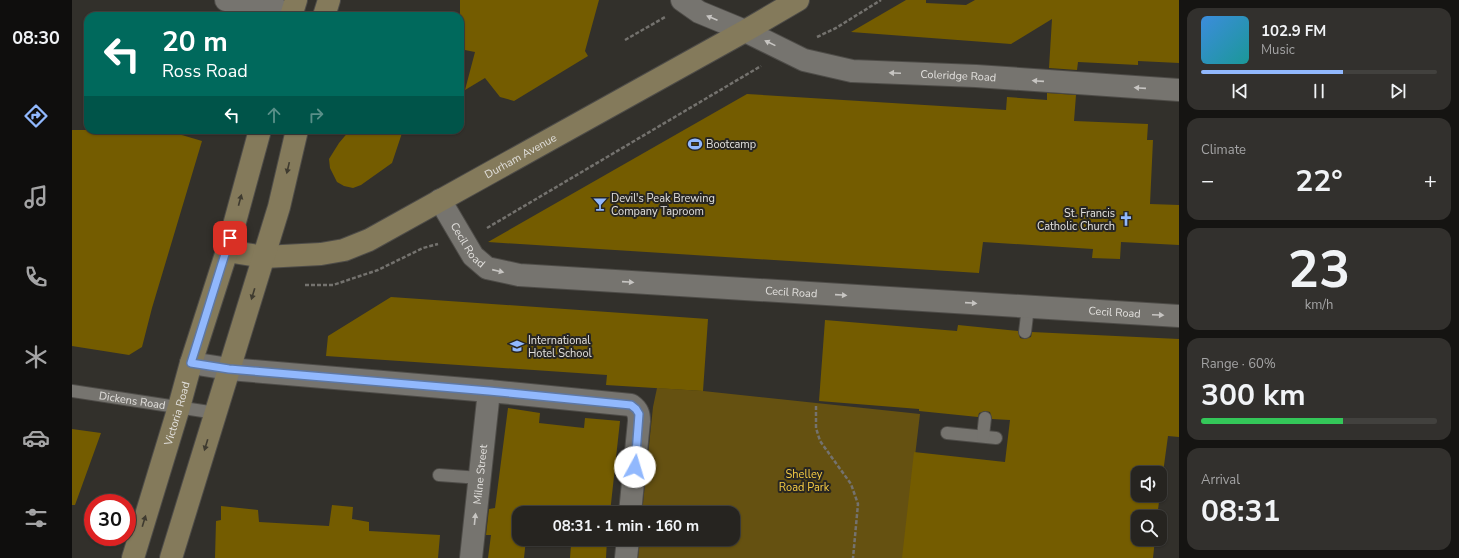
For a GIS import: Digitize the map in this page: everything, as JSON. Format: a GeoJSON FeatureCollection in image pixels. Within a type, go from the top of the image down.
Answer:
{"type":"FeatureCollection","features":[{"type":"Feature","properties":{"kind":"main road"},"geometry":{"type":"LineString","coordinates":[[292,12],[296,0]]}},
{"type":"Feature","properties":{"kind":"main road"},"geometry":{"type":"LineString","coordinates":[[325,12],[329,0]]}},
{"type":"Feature","properties":{"kind":"main road","name":"Durham Avenue"},"geometry":{"type":"LineString","coordinates":[[227,251],[264,257],[321,254],[344,250],[369,240],[798,0]]}},
{"type":"Feature","properties":{"kind":"main road","name":"Victoria Road"},"geometry":{"type":"LineString","coordinates":[[132,558],[179,407],[191,363],[227,251],[259,134]]}},
{"type":"Feature","properties":{"kind":"main road"},"geometry":{"type":"LineString","coordinates":[[171,558],[279,207],[296,134]]}},
{"type":"Feature","properties":{"kind":"street"},"geometry":{"type":"LineString","coordinates":[[226,0],[267,4],[283,12]]}},
{"type":"Feature","properties":{"kind":"street","name":"Coleridge Road"},"geometry":{"type":"LineString","coordinates":[[685,2],[699,12],[745,31],[804,60],[852,71],[976,76],[1179,90]]}},
{"type":"Feature","properties":{"kind":"street","name":"Cecil Road"},"geometry":{"type":"LineString","coordinates":[[440,200],[461,238],[473,256],[487,268],[519,275],[1179,316]]}},
{"type":"Feature","properties":{"kind":"street"},"geometry":{"type":"LineString","coordinates":[[191,363],[229,369],[489,391],[631,405],[639,414],[639,421],[631,506]]}},
{"type":"Feature","properties":{"kind":"street","name":"Milne Street"},"geometry":{"type":"LineString","coordinates":[[471,558],[489,391]]}},
{"type":"Feature","properties":{"kind":"street"},"geometry":{"type":"LineString","coordinates":[[626,558],[627,546]]}},
{"type":"Feature","properties":{"kind":"lane"},"geometry":{"type":"LineString","coordinates":[[1025,332],[1028,307]]}},
{"type":"Feature","properties":{"kind":"lane","name":"Dickens Road"},"geometry":{"type":"LineString","coordinates":[[72,391],[216,414]]}},
{"type":"Feature","properties":{"kind":"lane"},"geometry":{"type":"LineString","coordinates":[[983,436],[985,418]]}},
{"type":"Feature","properties":{"kind":"lane"},"geometry":{"type":"LineString","coordinates":[[947,433],[996,438]]}},
{"type":"Feature","properties":{"kind":"lane"},"geometry":{"type":"LineString","coordinates":[[439,475],[480,478]]}},
{"type":"Feature","properties":{"kind":"path"},"geometry":{"type":"LineString","coordinates":[[305,285],[333,285],[378,270],[423,248],[481,232],[763,65],[836,28],[881,0]]}},
{"type":"Feature","properties":{"kind":"path"},"geometry":{"type":"LineString","coordinates":[[625,40],[685,2]]}},
{"type":"Feature","properties":{"kind":"path"},"geometry":{"type":"LineString","coordinates":[[816,406],[816,428],[820,441],[851,484],[858,504],[852,558]]}},
{"type":"Feature","properties":{"kind":"green space","name":"Shelley Road Park"},"geometry":{"type":"Polygon","coordinates":[[[657,388],[703,391],[920,414],[903,558],[638,558],[639,546],[740,546],[740,506],[643,506],[653,407],[657,388]]]}},
{"type":"Feature","properties":{"kind":"building"},"geometry":{"type":"Polygon","coordinates":[[[460,0],[599,0],[585,51],[588,56],[514,101],[500,97],[485,78],[465,90],[475,52],[464,50],[464,12],[460,12],[460,0]]]}},
{"type":"Feature","properties":{"kind":"building"},"geometry":{"type":"Polygon","coordinates":[[[906,0],[926,0],[926,3],[966,5],[975,0],[1179,0],[1179,63],[1138,61],[1138,65],[1078,62],[1077,70],[1049,68],[1052,19],[1011,44],[851,32],[906,0]]]}},
{"type":"Feature","properties":{"kind":"building"},"geometry":{"type":"Polygon","coordinates":[[[1047,93],[1076,95],[1074,121],[1148,124],[1147,140],[1153,140],[1150,204],[1179,205],[1179,245],[1121,242],[1120,259],[1092,258],[1093,249],[983,242],[979,273],[488,242],[747,94],[1006,110],[1007,97],[1047,100],[1047,93]]]}},
{"type":"Feature","properties":{"kind":"building"},"geometry":{"type":"Polygon","coordinates":[[[72,130],[84,130],[84,134],[178,134],[202,141],[152,308],[142,347],[129,355],[72,346],[72,130]]]}},
{"type":"Feature","properties":{"kind":"building"},"geometry":{"type":"Polygon","coordinates":[[[347,134],[402,134],[392,163],[361,185],[353,188],[344,186],[337,182],[330,168],[329,159],[347,134]]]}},
{"type":"Feature","properties":{"kind":"building","name":"International Hotel School"},"geometry":{"type":"Polygon","coordinates":[[[391,297],[708,319],[703,391],[606,385],[607,375],[326,356],[328,336],[391,297]]]}},
{"type":"Feature","properties":{"kind":"building"},"geometry":{"type":"Polygon","coordinates":[[[825,320],[957,331],[958,325],[1018,331],[1020,338],[1024,339],[1031,337],[1032,332],[1179,339],[1179,437],[1168,436],[1164,466],[1131,466],[1131,502],[1159,502],[1158,510],[1131,510],[1131,546],[1154,546],[1153,558],[902,558],[914,452],[1005,462],[1010,420],[992,419],[990,412],[985,411],[979,413],[978,417],[919,411],[919,409],[819,401],[825,320]]]}},
{"type":"Feature","properties":{"kind":"building"},"geometry":{"type":"Polygon","coordinates":[[[508,408],[540,413],[539,423],[584,428],[585,418],[620,421],[611,506],[512,506],[512,546],[525,546],[524,558],[488,558],[491,535],[486,535],[489,509],[495,508],[508,408]]]}},
{"type":"Feature","properties":{"kind":"building"},"geometry":{"type":"Polygon","coordinates":[[[72,429],[101,433],[75,505],[72,505],[72,429]]]}},
{"type":"Feature","properties":{"kind":"building"},"geometry":{"type":"Polygon","coordinates":[[[332,505],[353,507],[352,519],[369,522],[369,531],[440,535],[438,558],[215,558],[216,521],[221,520],[221,506],[258,510],[259,522],[329,526],[332,505]]]}},
{"type":"Feature","properties":{"kind":"building"},"geometry":{"type":"Polygon","coordinates":[[[571,546],[607,546],[606,558],[570,558],[571,546]]]}},
{"type":"Feature","properties":{"kind":"place","name":"Bootcamp"},"geometry":{"type":"Point","coordinates":[695,144]}},
{"type":"Feature","properties":{"kind":"place","name":"Devil's Peak Brewing Company Taproom"},"geometry":{"type":"Point","coordinates":[600,204]}},
{"type":"Feature","properties":{"kind":"place","name":"St. Francis Catholic Church"},"geometry":{"type":"Point","coordinates":[1126,219]}},
{"type":"Feature","properties":{"kind":"place","name":"International Hotel School"},"geometry":{"type":"Point","coordinates":[517,346]}},
{"type":"Feature","properties":{"kind":"route"},"geometry":{"type":"LineString","coordinates":[[230,238],[191,363],[259,372],[489,391],[631,405],[639,414],[635,467]]}}]}
